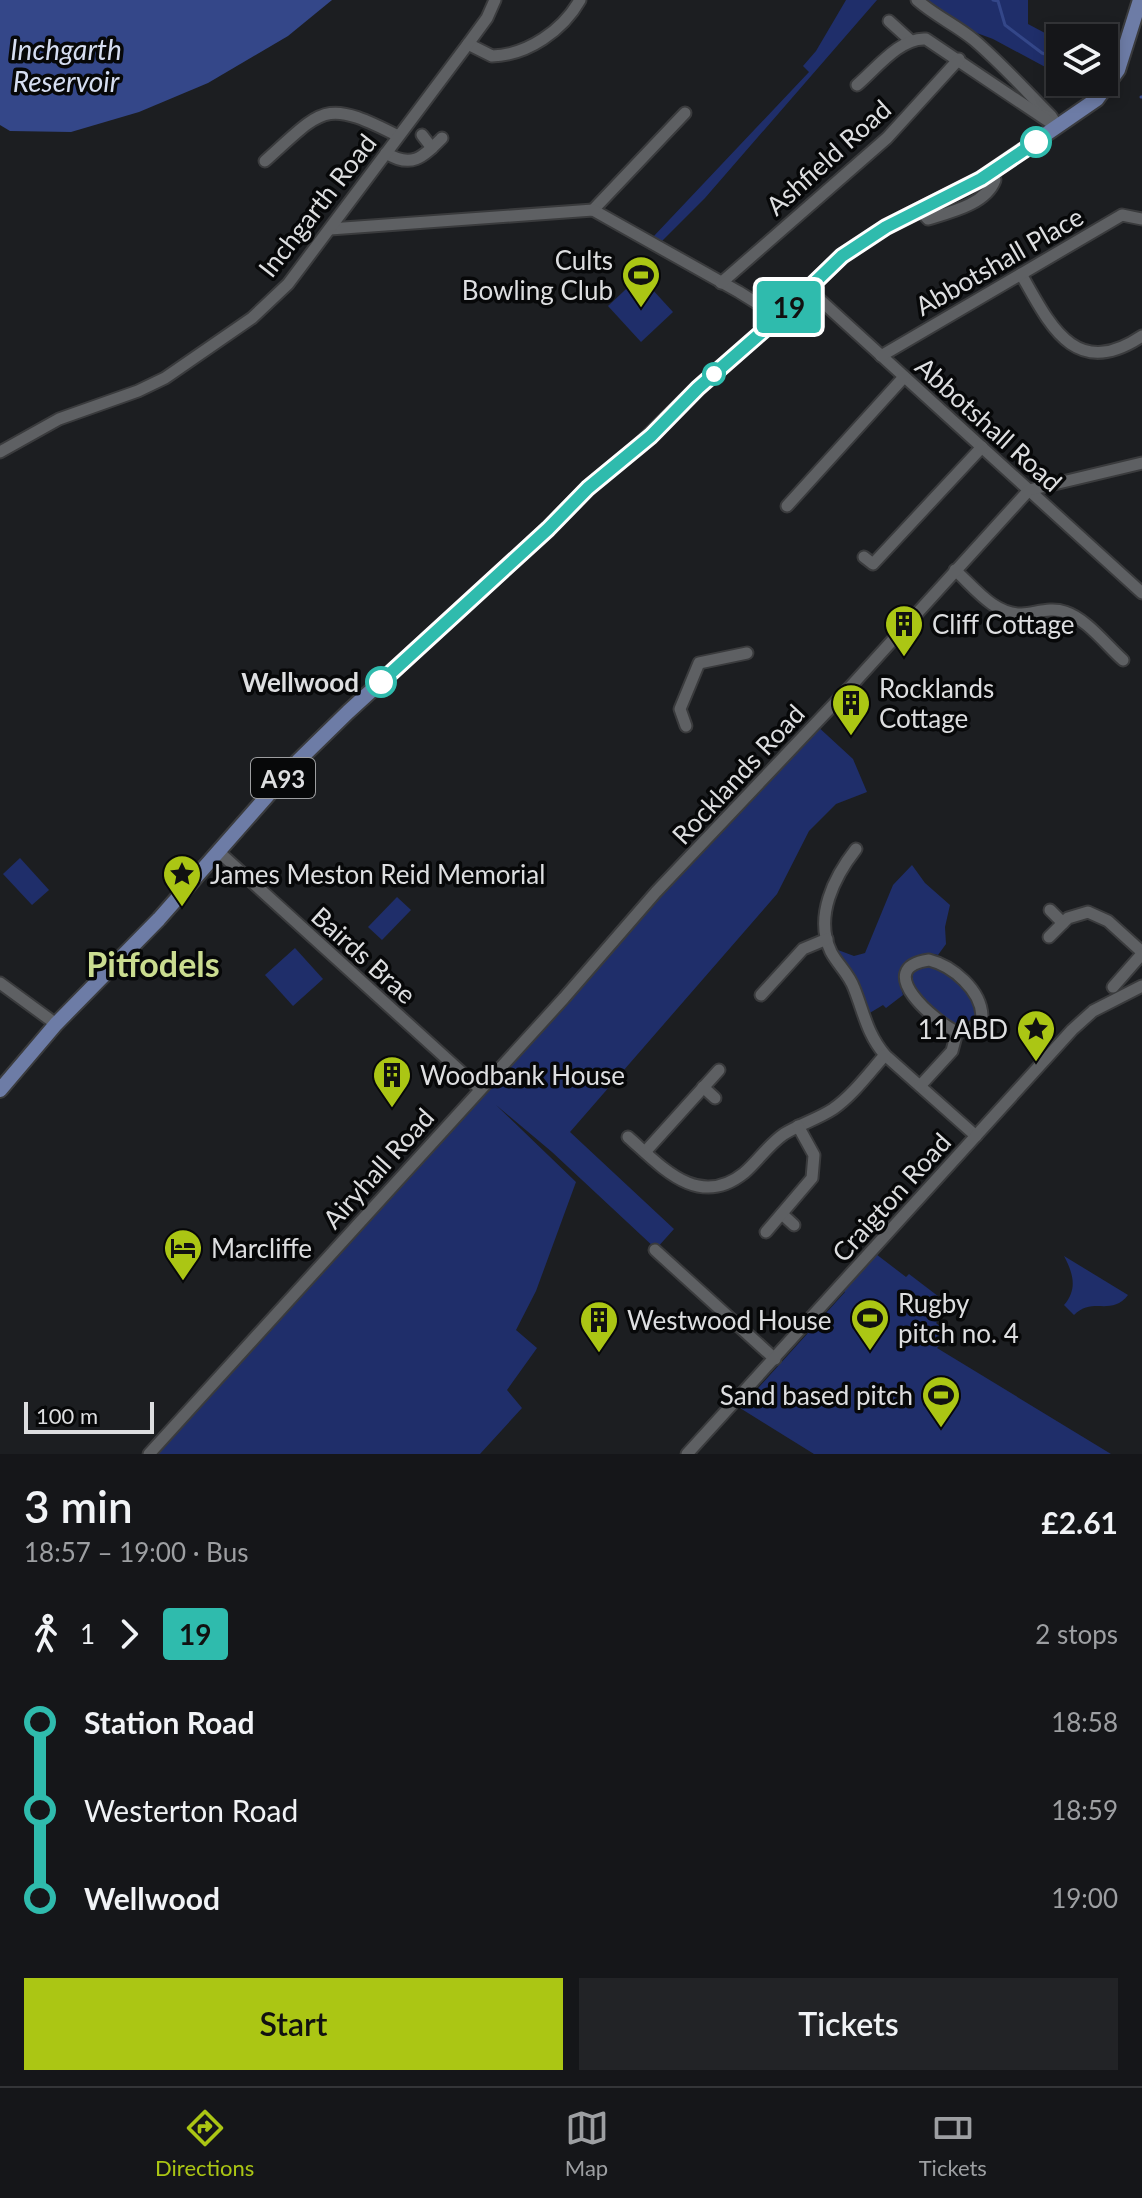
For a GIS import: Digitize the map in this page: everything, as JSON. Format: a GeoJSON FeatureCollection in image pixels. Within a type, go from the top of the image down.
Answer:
{"type":"FeatureCollection","features":[{"type":"Feature","properties":{"kind":"main road","name":"A93"},"geometry":{"type":"LineString","coordinates":[[0,1090],[56,1024],[159,919],[288,771],[588,488],[638,447],[842,256],[864,240],[992,171],[1097,99],[1113,79],[1130,39],[1137,1]]}},
{"type":"Feature","properties":{"kind":"street","name":"Inchgarth Road"},"geometry":{"type":"LineString","coordinates":[[0,452],[59,419],[165,378],[252,318],[288,284],[487,18],[495,0]]}},
{"type":"Feature","properties":{"kind":"street"},"geometry":{"type":"LineString","coordinates":[[468,44],[492,56],[520,50],[556,29],[580,0]]}},
{"type":"Feature","properties":{"kind":"street"},"geometry":{"type":"LineString","coordinates":[[917,0],[976,42],[1051,116],[1057,127]]}},
{"type":"Feature","properties":{"kind":"street"},"geometry":{"type":"LineString","coordinates":[[889,21],[911,41]]}},
{"type":"Feature","properties":{"kind":"street"},"geometry":{"type":"LineString","coordinates":[[857,85],[911,41],[926,39],[1057,127]]}},
{"type":"Feature","properties":{"kind":"street","name":"Ashfield Road"},"geometry":{"type":"LineString","coordinates":[[721,283],[887,138],[959,59]]}},
{"type":"Feature","properties":{"kind":"street"},"geometry":{"type":"LineString","coordinates":[[265,161],[305,125],[326,113],[347,112],[398,136]]}},
{"type":"Feature","properties":{"kind":"street"},"geometry":{"type":"LineString","coordinates":[[593,210],[685,113]]}},
{"type":"Feature","properties":{"kind":"street"},"geometry":{"type":"LineString","coordinates":[[422,135],[432,148]]}},
{"type":"Feature","properties":{"kind":"street"},"geometry":{"type":"LineString","coordinates":[[386,153],[407,162],[417,159],[442,138]]}},
{"type":"Feature","properties":{"kind":"street"},"geometry":{"type":"LineString","coordinates":[[330,229],[593,210],[779,317]]}},
{"type":"Feature","properties":{"kind":"street","name":"Abbotshall Place"},"geometry":{"type":"LineString","coordinates":[[881,356],[1122,215],[1142,219]]}},
{"type":"Feature","properties":{"kind":"street"},"geometry":{"type":"LineString","coordinates":[[1021,274],[1055,333],[1067,343],[1083,351],[1100,353],[1115,351],[1142,336]]}},
{"type":"Feature","properties":{"kind":"street","name":"Abbotshall Road"},"geometry":{"type":"LineString","coordinates":[[807,288],[1142,593]]}},
{"type":"Feature","properties":{"kind":"street"},"geometry":{"type":"LineString","coordinates":[[787,506],[904,377]]}},
{"type":"Feature","properties":{"kind":"street"},"geometry":{"type":"LineString","coordinates":[[864,557],[873,564],[982,447]]}},
{"type":"Feature","properties":{"kind":"street"},"geometry":{"type":"LineString","coordinates":[[1029,490],[1142,463]]}},
{"type":"Feature","properties":{"kind":"street","name":"Rocklands Road"},"geometry":{"type":"LineString","coordinates":[[480,1089],[656,892],[852,685],[1029,490]]}},
{"type":"Feature","properties":{"kind":"street"},"geometry":{"type":"LineString","coordinates":[[955,570],[1003,611],[1020,614],[1041,610],[1064,611],[1080,620],[1123,660]]}},
{"type":"Feature","properties":{"kind":"street"},"geometry":{"type":"LineString","coordinates":[[686,726],[680,709],[699,663],[747,653]]}},
{"type":"Feature","properties":{"kind":"street"},"geometry":{"type":"LineString","coordinates":[[856,849],[833,884],[826,913],[827,939],[833,955],[853,984],[866,1027],[885,1055],[976,1136]]}},
{"type":"Feature","properties":{"kind":"street","name":"Bairds Brae"},"geometry":{"type":"LineString","coordinates":[[219,852],[480,1089]]}},
{"type":"Feature","properties":{"kind":"street"},"geometry":{"type":"LineString","coordinates":[[1050,910],[1063,923]]}},
{"type":"Feature","properties":{"kind":"street"},"geometry":{"type":"LineString","coordinates":[[1049,937],[1079,913],[1099,914],[1142,953],[1113,987]]}},
{"type":"Feature","properties":{"kind":"street"},"geometry":{"type":"LineString","coordinates":[[761,995],[803,949],[827,939]]}},
{"type":"Feature","properties":{"kind":"street"},"geometry":{"type":"LineString","coordinates":[[929,960],[936,962],[950,970],[975,994],[982,1008],[979,1023],[971,1029],[957,1032],[933,1018],[914,998],[907,983],[909,970],[914,965],[929,960]]}},
{"type":"Feature","properties":{"kind":"street"},"geometry":{"type":"LineString","coordinates":[[0,983],[56,1024]]}},
{"type":"Feature","properties":{"kind":"street","name":"Craigton Road"},"geometry":{"type":"LineString","coordinates":[[687,1454],[1080,1021],[1142,986]]}},
{"type":"Feature","properties":{"kind":"street"},"geometry":{"type":"LineString","coordinates":[[920,1086],[952,1051],[957,1032]]}},
{"type":"Feature","properties":{"kind":"street"},"geometry":{"type":"LineString","coordinates":[[628,1137],[682,1182],[703,1187],[722,1184],[746,1171],[780,1136],[842,1102],[885,1055]]}},
{"type":"Feature","properties":{"kind":"street"},"geometry":{"type":"LineString","coordinates":[[645,1152],[719,1070]]}},
{"type":"Feature","properties":{"kind":"street"},"geometry":{"type":"LineString","coordinates":[[703,1087],[715,1098]]}},
{"type":"Feature","properties":{"kind":"street","name":"Airyhall Road"},"geometry":{"type":"LineString","coordinates":[[149,1454],[480,1089]]}},
{"type":"Feature","properties":{"kind":"street"},"geometry":{"type":"LineString","coordinates":[[766,1232],[812,1178],[814,1155],[798,1126]]}},
{"type":"Feature","properties":{"kind":"street"},"geometry":{"type":"LineString","coordinates":[[782,1214],[794,1225]]}},
{"type":"Feature","properties":{"kind":"street"},"geometry":{"type":"LineString","coordinates":[[655,1250],[775,1359]]}},
{"type":"Feature","properties":{"kind":"shaded area"},"geometry":{"type":"Polygon","coordinates":[[[846,0],[877,0],[705,198],[661,242],[653,237],[809,72],[803,66],[816,51],[846,0]]]}},
{"type":"Feature","properties":{"kind":"shaded area"},"geometry":{"type":"Polygon","coordinates":[[[922,0],[1028,0],[1028,24],[1046,34],[1046,67],[993,39],[966,29],[922,0]]]}},
{"type":"Feature","properties":{"kind":"shaded area","name":"Cults Bowling Club"},"geometry":{"type":"Polygon","coordinates":[[[640,276],[673,312],[641,342],[608,306],[640,276]]]}},
{"type":"Feature","properties":{"kind":"shaded area"},"geometry":{"type":"Polygon","coordinates":[[[815,724],[853,759],[867,792],[836,804],[809,831],[777,894],[570,1132],[674,1229],[656,1249],[552,1152],[496,1105],[576,1182],[536,1291],[516,1330],[537,1348],[507,1390],[522,1408],[480,1454],[146,1454],[815,724]]]}},
{"type":"Feature","properties":{"kind":"shaded area"},"geometry":{"type":"Polygon","coordinates":[[[20,858],[49,890],[32,905],[3,874],[20,858]]]}},
{"type":"Feature","properties":{"kind":"shaded area"},"geometry":{"type":"Polygon","coordinates":[[[912,865],[925,883],[950,905],[945,927],[946,944],[938,955],[928,953],[913,958],[904,970],[903,995],[886,1008],[883,1005],[868,1014],[859,982],[838,950],[854,956],[865,953],[893,885],[912,865]]]}},
{"type":"Feature","properties":{"kind":"shaded area"},"geometry":{"type":"Polygon","coordinates":[[[397,897],[411,910],[382,940],[368,927],[397,897]]]}},
{"type":"Feature","properties":{"kind":"shaded area"},"geometry":{"type":"Polygon","coordinates":[[[295,948],[323,979],[293,1006],[265,975],[295,948]]]}},
{"type":"Feature","properties":{"kind":"shaded area"},"geometry":{"type":"Polygon","coordinates":[[[919,966],[939,968],[966,989],[976,1004],[978,1011],[975,1020],[960,1027],[939,1017],[911,985],[914,970],[919,966]]]}},
{"type":"Feature","properties":{"kind":"shaded area"},"geometry":{"type":"Polygon","coordinates":[[[872,1251],[951,1306],[936,1323],[949,1334],[937,1348],[1111,1454],[814,1454],[740,1408],[845,1292],[839,1287],[872,1251]]]}},
{"type":"Feature","properties":{"kind":"shaded area"},"geometry":{"type":"Polygon","coordinates":[[[1064,1256],[1128,1295],[1115,1305],[1088,1307],[1074,1315],[1064,1305],[1073,1281],[1064,1256]]]}},
{"type":"Feature","properties":{"kind":"water","name":"Inchgarth Reservoir"},"geometry":{"type":"Polygon","coordinates":[[[0,0],[332,0],[288,36],[208,83],[139,112],[71,132],[10,131],[0,125],[0,0]]]}},
{"type":"Feature","properties":{"kind":"waterway"},"geometry":{"type":"LineString","coordinates":[[993,0],[998,1],[1005,25],[1046,54]]}},
{"type":"Feature","properties":{"kind":"bus line","name":"19"},"geometry":{"type":"LineString","coordinates":[[381,682],[548,529],[588,488],[651,436],[698,388],[842,256],[886,227],[981,179],[1036,142]]}},
{"type":"Feature","properties":{"kind":"place","name":"Cults Bowling Club"},"geometry":{"type":"Point","coordinates":[641,309]}},
{"type":"Feature","properties":{"kind":"place","name":"Cliff Cottage"},"geometry":{"type":"Point","coordinates":[904,658]}},
{"type":"Feature","properties":{"kind":"place","name":"Wellwood"},"geometry":{"type":"Point","coordinates":[381,682]}},
{"type":"Feature","properties":{"kind":"place","name":"Rocklands Cottage"},"geometry":{"type":"Point","coordinates":[851,737]}},
{"type":"Feature","properties":{"kind":"place","name":"James Meston Reid Memorial"},"geometry":{"type":"Point","coordinates":[182,908]}},
{"type":"Feature","properties":{"kind":"place","name":"11 ABD"},"geometry":{"type":"Point","coordinates":[1036,1063]}},
{"type":"Feature","properties":{"kind":"place","name":"Woodbank House"},"geometry":{"type":"Point","coordinates":[392,1109]}},
{"type":"Feature","properties":{"kind":"place","name":"Marcliffe"},"geometry":{"type":"Point","coordinates":[183,1282]}},
{"type":"Feature","properties":{"kind":"place","name":"Rugby pitch no. 4"},"geometry":{"type":"Point","coordinates":[870,1352]}},
{"type":"Feature","properties":{"kind":"place","name":"Westwood House"},"geometry":{"type":"Point","coordinates":[599,1354]}},
{"type":"Feature","properties":{"kind":"place","name":"Sand based pitch"},"geometry":{"type":"Point","coordinates":[941,1429]}},
{"type":"Feature","properties":{"kind":"district","name":"Pitfodels"},"geometry":{"type":"Point","coordinates":[153,963]}}]}
